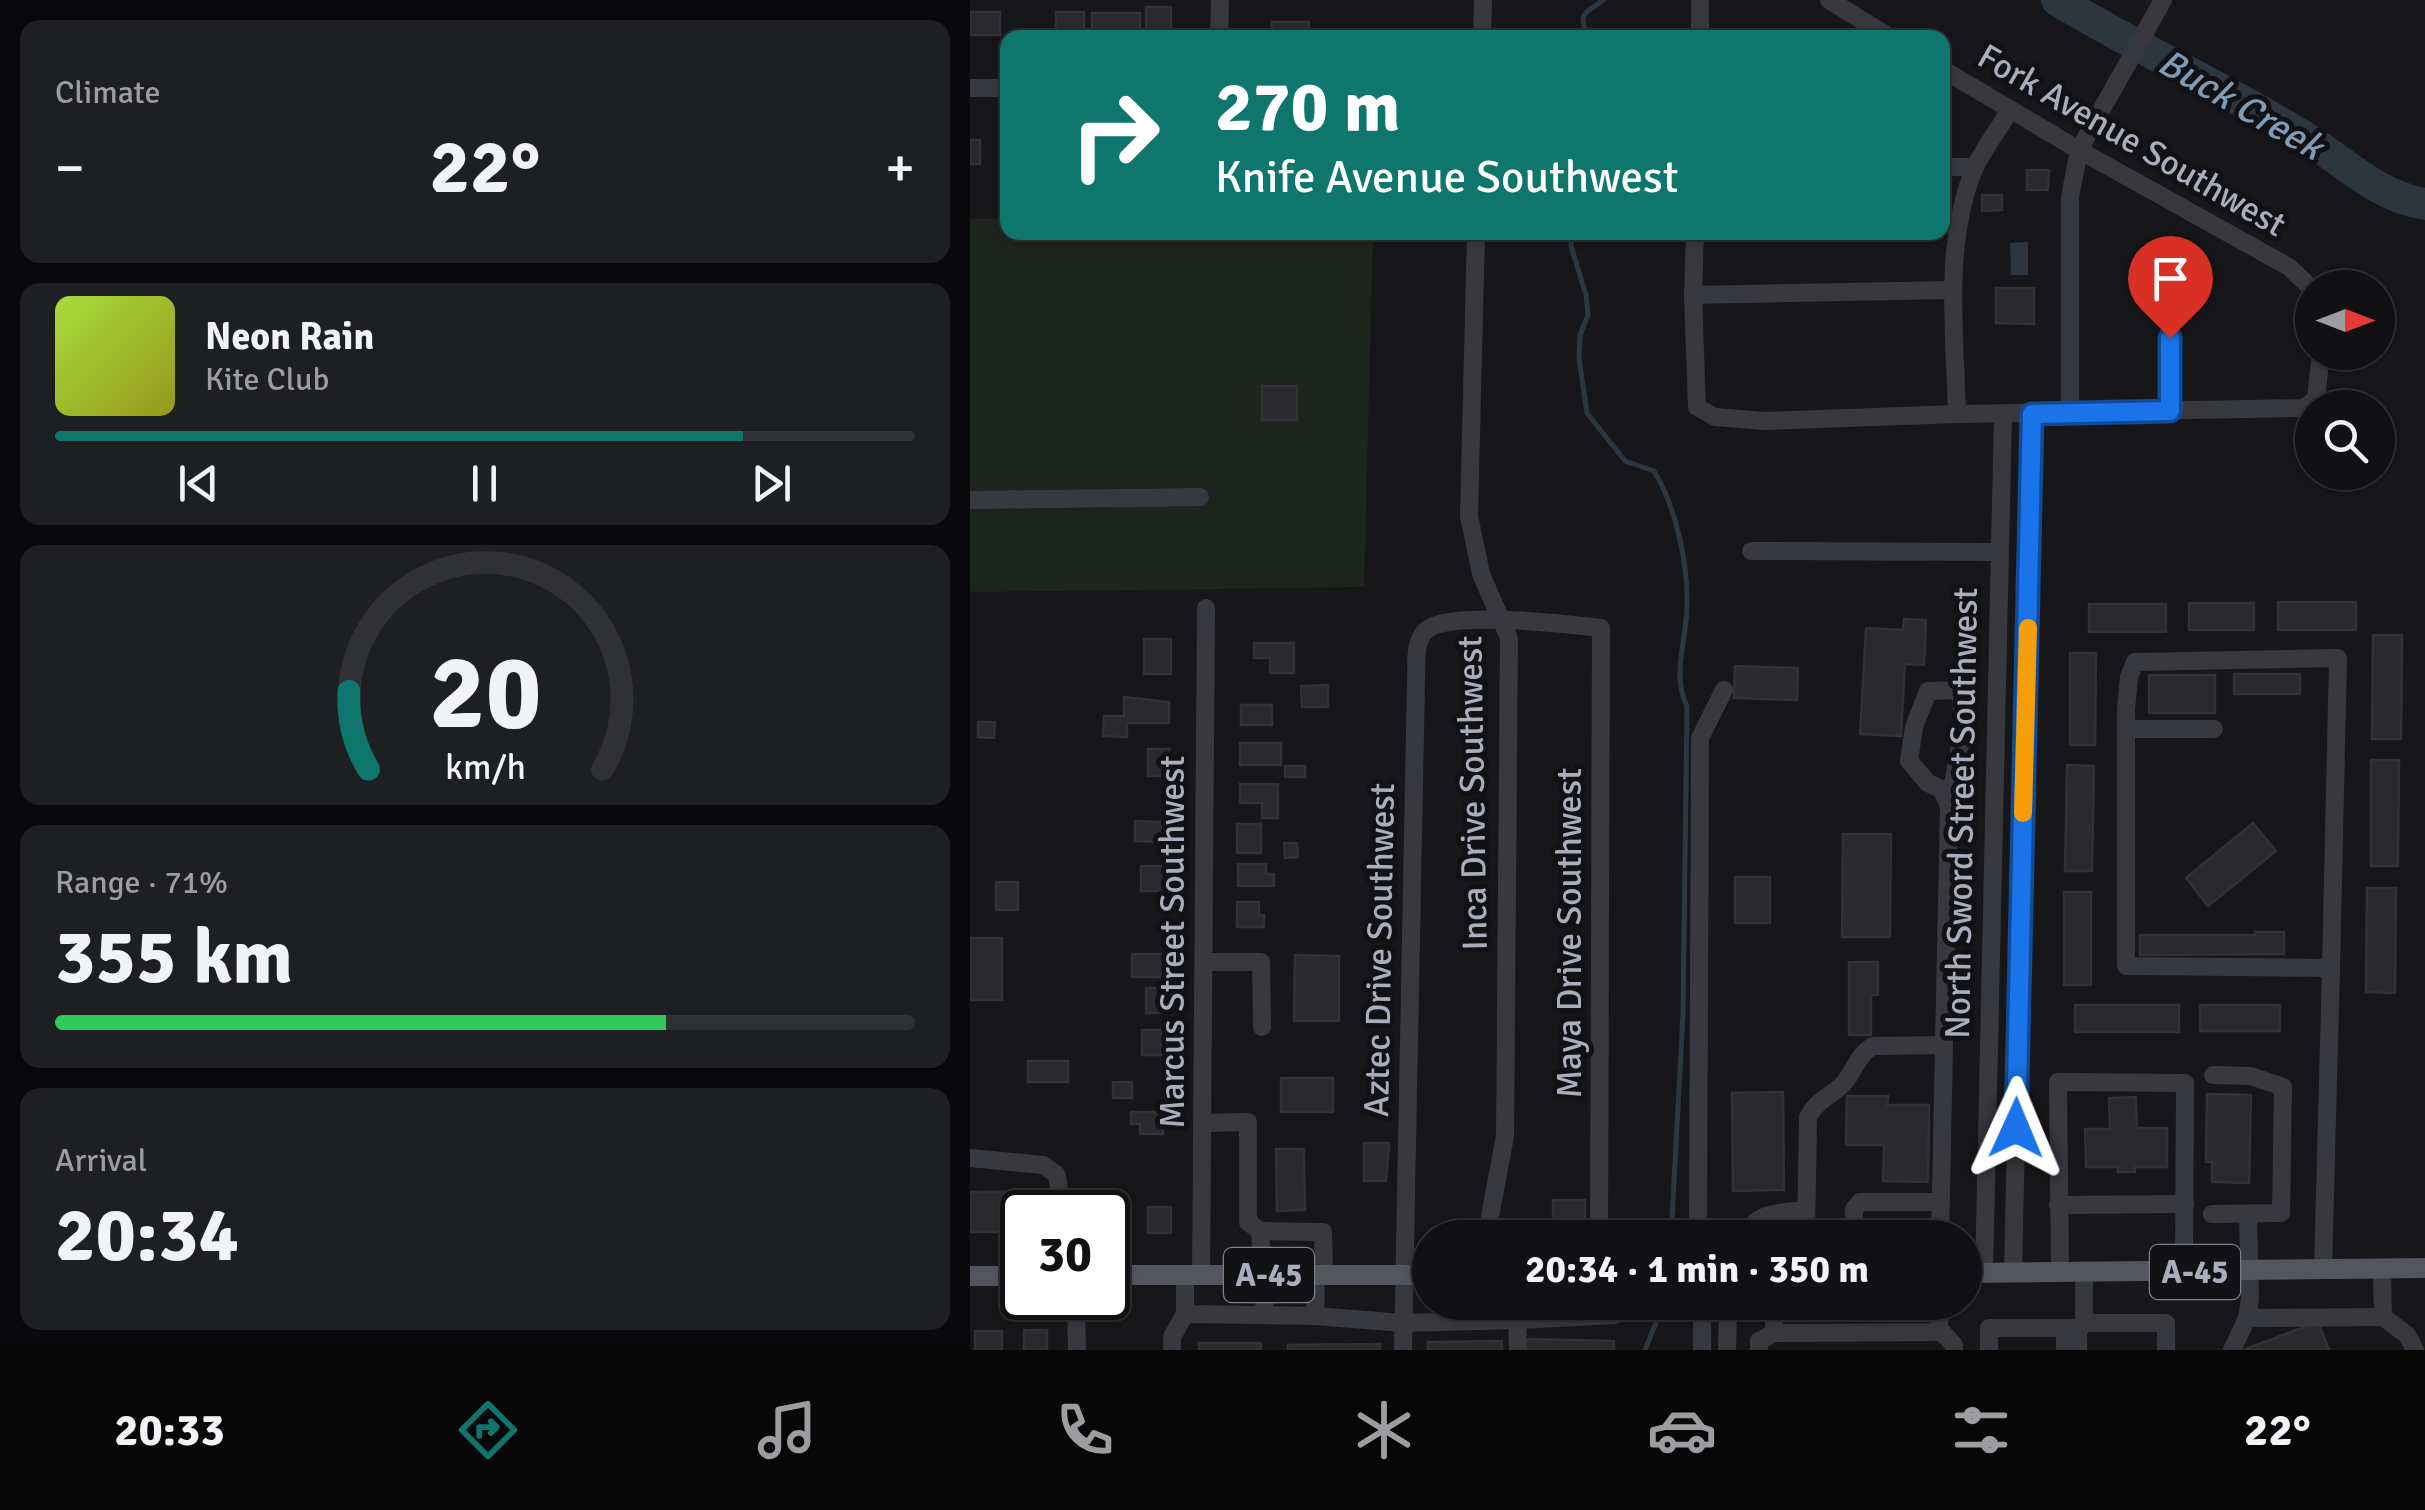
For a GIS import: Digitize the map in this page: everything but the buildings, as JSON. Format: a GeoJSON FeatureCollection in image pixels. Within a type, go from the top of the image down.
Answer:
{"type":"FeatureCollection","features":[{"type":"Feature","properties":{"kind":"main road","name":"A-45"},"geometry":{"type":"LineString","coordinates":[[1982,1273],[2425,1268]]}},
{"type":"Feature","properties":{"kind":"main road","name":"A-45"},"geometry":{"type":"LineString","coordinates":[[1130,1276],[1412,1275]]}},
{"type":"Feature","properties":{"kind":"main road"},"geometry":{"type":"LineString","coordinates":[[970,1276],[1000,1276]]}},
{"type":"Feature","properties":{"kind":"street"},"geometry":{"type":"LineString","coordinates":[[1219,30],[1220,0]]}},
{"type":"Feature","properties":{"kind":"street"},"geometry":{"type":"LineString","coordinates":[[1482,0],[1482,30]]}},
{"type":"Feature","properties":{"kind":"street"},"geometry":{"type":"LineString","coordinates":[[1700,0],[1700,30]]}},
{"type":"Feature","properties":{"kind":"street"},"geometry":{"type":"LineString","coordinates":[[1829,0],[1878,30]]}},
{"type":"Feature","properties":{"kind":"street"},"geometry":{"type":"LineString","coordinates":[[2070,413],[2070,197],[2079,150],[2163,0]]}},
{"type":"Feature","properties":{"kind":"street","name":"Fork Avenue Southwest"},"geometry":{"type":"LineString","coordinates":[[1950,74],[2295,273]]}},
{"type":"Feature","properties":{"kind":"street"},"geometry":{"type":"LineString","coordinates":[[970,88],[1000,88]]}},
{"type":"Feature","properties":{"kind":"street"},"geometry":{"type":"LineString","coordinates":[[1957,414],[1953,290],[1957,240],[1975,167],[2010,110]]}},
{"type":"Feature","properties":{"kind":"street"},"geometry":{"type":"LineString","coordinates":[[1950,167],[1975,167]]}},
{"type":"Feature","properties":{"kind":"street","name":"Inca Drive Southwest"},"geometry":{"type":"LineString","coordinates":[[1476,240],[1469,516],[1480,574],[1509,638],[1505,1136],[1489,1220]]}},
{"type":"Feature","properties":{"kind":"street"},"geometry":{"type":"LineString","coordinates":[[1695,240],[1696,406],[1714,417],[1765,421],[2304,408],[2316,400],[2318,370]]}},
{"type":"Feature","properties":{"kind":"street"},"geometry":{"type":"LineString","coordinates":[[1693,295],[1953,290]]}},
{"type":"Feature","properties":{"kind":"street"},"geometry":{"type":"LineString","coordinates":[[2170,338],[2170,411]]}},
{"type":"Feature","properties":{"kind":"street","name":"North Sword Street Southwest"},"geometry":{"type":"LineString","coordinates":[[1976,1220],[2003,414]]}},
{"type":"Feature","properties":{"kind":"street","name":"North Sword Street Southwest"},"geometry":{"type":"LineString","coordinates":[[2013,1273],[2032,414]]}},
{"type":"Feature","properties":{"kind":"street"},"geometry":{"type":"LineString","coordinates":[[970,500],[1200,497]]}},
{"type":"Feature","properties":{"kind":"street"},"geometry":{"type":"LineString","coordinates":[[1751,551],[2000,552]]}},
{"type":"Feature","properties":{"kind":"street","name":"Marcus Street Southwest"},"geometry":{"type":"LineString","coordinates":[[1172,1350],[1172,1336],[1185,1314],[1193,1275],[1203,1123],[1206,608]]}},
{"type":"Feature","properties":{"kind":"street","name":"Aztec Drive Southwest"},"geometry":{"type":"LineString","coordinates":[[1403,1350],[1418,642],[1426,629],[1446,622],[1505,622]]}},
{"type":"Feature","properties":{"kind":"street","name":"Maya Drive Southwest"},"geometry":{"type":"LineString","coordinates":[[1505,622],[1601,628],[1599,1220]]}},
{"type":"Feature","properties":{"kind":"street"},"geometry":{"type":"LineString","coordinates":[[2323,1270],[2331,968],[2338,658],[2134,662],[2129,677],[2126,729],[2126,966],[2331,968]]}},
{"type":"Feature","properties":{"kind":"street"},"geometry":{"type":"LineString","coordinates":[[1698,1220],[1700,738],[1724,690]]}},
{"type":"Feature","properties":{"kind":"street"},"geometry":{"type":"LineString","coordinates":[[1940,1220],[1949,806],[1963,729],[1961,690],[1928,690],[1914,727],[1909,761],[1928,783],[1941,789],[1949,806]]}},
{"type":"Feature","properties":{"kind":"street"},"geometry":{"type":"LineString","coordinates":[[2126,729],[2214,729]]}},
{"type":"Feature","properties":{"kind":"street"},"geometry":{"type":"LineString","coordinates":[[1206,962],[1261,962],[1262,1028]]}},
{"type":"Feature","properties":{"kind":"street"},"geometry":{"type":"LineString","coordinates":[[1806,1220],[1808,1116],[1815,1104],[1844,1083],[1863,1051],[1873,1046],[1944,1045]]}},
{"type":"Feature","properties":{"kind":"street"},"geometry":{"type":"LineString","coordinates":[[2212,1214],[2282,1214],[2282,1087],[2251,1076],[2213,1075]]}},
{"type":"Feature","properties":{"kind":"street"},"geometry":{"type":"LineString","coordinates":[[2060,1273],[2058,1082],[2185,1084],[2184,1272]]}},
{"type":"Feature","properties":{"kind":"street"},"geometry":{"type":"LineString","coordinates":[[1203,1123],[1248,1122],[1248,1222],[1260,1232],[1323,1232],[1315,1316]]}},
{"type":"Feature","properties":{"kind":"street"},"geometry":{"type":"LineString","coordinates":[[970,1158],[1043,1165],[1057,1176],[1059,1190]]}},
{"type":"Feature","properties":{"kind":"street"},"geometry":{"type":"LineString","coordinates":[[1854,1220],[1854,1208],[1860,1202],[1941,1202]]}},
{"type":"Feature","properties":{"kind":"street"},"geometry":{"type":"LineString","coordinates":[[2058,1205],[2185,1204]]}},
{"type":"Feature","properties":{"kind":"street"},"geometry":{"type":"LineString","coordinates":[[1757,1220],[1761,1216],[1806,1210]]}},
{"type":"Feature","properties":{"kind":"street"},"geometry":{"type":"LineString","coordinates":[[2232,1350],[2247,1318],[2248,1214]]}},
{"type":"Feature","properties":{"kind":"street"},"geometry":{"type":"LineString","coordinates":[[1260,1232],[1264,1315]]}},
{"type":"Feature","properties":{"kind":"street"},"geometry":{"type":"LineString","coordinates":[[2382,1268],[2383,1317]]}},
{"type":"Feature","properties":{"kind":"street"},"geometry":{"type":"LineString","coordinates":[[2078,1350],[2090,1273]]}},
{"type":"Feature","properties":{"kind":"street"},"geometry":{"type":"LineString","coordinates":[[1185,1314],[1315,1316],[1403,1324],[1431,1320]]}},
{"type":"Feature","properties":{"kind":"street"},"geometry":{"type":"LineString","coordinates":[[2247,1318],[2383,1317],[2417,1344]]}},
{"type":"Feature","properties":{"kind":"street"},"geometry":{"type":"LineString","coordinates":[[1076,1320],[1077,1350]]}},
{"type":"Feature","properties":{"kind":"street"},"geometry":{"type":"LineString","coordinates":[[1518,1350],[1526,1320]]}},
{"type":"Feature","properties":{"kind":"street"},"geometry":{"type":"LineString","coordinates":[[1702,1320],[1702,1350]]}},
{"type":"Feature","properties":{"kind":"street"},"geometry":{"type":"LineString","coordinates":[[1727,1350],[1728,1320]]}},
{"type":"Feature","properties":{"kind":"street"},"geometry":{"type":"LineString","coordinates":[[1774,1320],[1774,1333]]}},
{"type":"Feature","properties":{"kind":"street"},"geometry":{"type":"LineString","coordinates":[[1759,1350],[1759,1342],[1774,1333],[1939,1332],[1939,1320]]}},
{"type":"Feature","properties":{"kind":"street"},"geometry":{"type":"LineString","coordinates":[[1989,1350],[1989,1328],[2166,1324],[2166,1350]]}},
{"type":"Feature","properties":{"kind":"street"},"geometry":{"type":"LineString","coordinates":[[2065,1350],[2081,1326]]}},
{"type":"Feature","properties":{"kind":"street"},"geometry":{"type":"LineString","coordinates":[[1939,1328],[1954,1350]]}},
{"type":"Feature","properties":{"kind":"shaded area"},"geometry":{"type":"Polygon","coordinates":[[[970,219],[1000,219],[1000,240],[1373,240],[1364,587],[970,592],[970,219]]]}},
{"type":"Feature","properties":{"kind":"shaded area"},"geometry":{"type":"Polygon","coordinates":[[[2028,242],[2028,275],[2011,275],[2010,243],[2028,242]]]}},
{"type":"Feature","properties":{"kind":"waterway"},"geometry":{"type":"LineString","coordinates":[[1585,30],[1585,14],[1603,0]]}},
{"type":"Feature","properties":{"kind":"waterway","name":"Buck Creek"},"geometry":{"type":"LineString","coordinates":[[2057,0],[2306,138],[2377,186],[2425,204]]}},
{"type":"Feature","properties":{"kind":"waterway"},"geometry":{"type":"LineString","coordinates":[[1572,240],[1588,315],[1580,335],[1579,358],[1587,413],[1625,461],[1654,471],[1662,485],[1679,536],[1687,589],[1680,670],[1687,706],[1683,1014],[1672,1219]]}},
{"type":"Feature","properties":{"kind":"waterway"},"geometry":{"type":"LineString","coordinates":[[1645,1350],[1657,1320]]}},
{"type":"Feature","properties":{"kind":"slow traffic"},"geometry":{"type":"LineString","coordinates":[[2023,813],[2028,628]]}},
{"type":"Feature","properties":{"kind":"route"},"geometry":{"type":"LineString","coordinates":[[2016,1128],[2032,414],[2170,411],[2170,338]]}}]}
